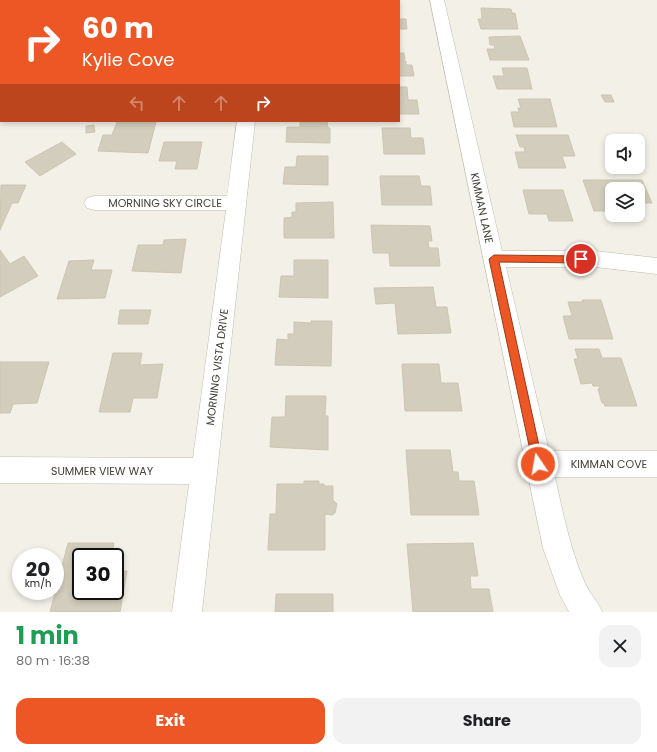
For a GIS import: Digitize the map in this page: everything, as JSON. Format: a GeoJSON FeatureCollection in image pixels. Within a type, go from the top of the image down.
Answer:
{"type":"FeatureCollection","features":[{"type":"Feature","properties":{"kind":"street","name":"KIMMAN LANE"},"geometry":{"type":"LineString","coordinates":[[437,0],[557,548],[564,571],[575,595],[587,612]]}},
{"type":"Feature","properties":{"kind":"street","name":"MORNING VISTA DRIVE"},"geometry":{"type":"LineString","coordinates":[[187,612],[246,122]]}},
{"type":"Feature","properties":{"kind":"street","name":"MORNING SKY CIRCLE"},"geometry":{"type":"LineString","coordinates":[[94,204],[236,203]]}},
{"type":"Feature","properties":{"kind":"street"},"geometry":{"type":"LineString","coordinates":[[494,259],[595,260],[657,266]]}},
{"type":"Feature","properties":{"kind":"street","name":"KIMMAN COVE"},"geometry":{"type":"LineString","coordinates":[[538,464],[657,464]]}},
{"type":"Feature","properties":{"kind":"street","name":"SUMMER VIEW WAY"},"geometry":{"type":"LineString","coordinates":[[0,470],[204,471]]}},
{"type":"Feature","properties":{"kind":"building"},"geometry":{"type":"Polygon","coordinates":[[[481,8],[511,9],[512,13],[515,13],[518,29],[481,29],[478,19],[482,19],[481,8]]]}},
{"type":"Feature","properties":{"kind":"building"},"geometry":{"type":"Polygon","coordinates":[[[400,19],[406,19],[407,29],[400,29],[400,19]]]}},
{"type":"Feature","properties":{"kind":"building"},"geometry":{"type":"Polygon","coordinates":[[[520,36],[529,60],[490,60],[487,49],[495,49],[494,45],[490,45],[489,37],[520,36]]]}},
{"type":"Feature","properties":{"kind":"building"},"geometry":{"type":"Polygon","coordinates":[[[400,53],[404,53],[405,59],[403,61],[406,61],[406,65],[412,65],[414,76],[400,76],[400,53]]]}},
{"type":"Feature","properties":{"kind":"building"},"geometry":{"type":"Polygon","coordinates":[[[502,68],[527,68],[532,89],[497,89],[493,76],[504,76],[502,68]]]}},
{"type":"Feature","properties":{"kind":"building"},"geometry":{"type":"Polygon","coordinates":[[[400,87],[407,87],[408,100],[417,100],[419,114],[400,114],[400,87]]]}},
{"type":"Feature","properties":{"kind":"building"},"geometry":{"type":"Polygon","coordinates":[[[601,95],[611,95],[614,102],[605,102],[601,95]]]}},
{"type":"Feature","properties":{"kind":"building"},"geometry":{"type":"Polygon","coordinates":[[[518,99],[550,99],[557,127],[514,127],[511,112],[519,112],[518,108],[521,108],[518,99]]]}},
{"type":"Feature","properties":{"kind":"building"},"geometry":{"type":"Polygon","coordinates":[[[117,122],[156,122],[148,153],[98,151],[103,135],[112,135],[117,122]]]}},
{"type":"Feature","properties":{"kind":"building"},"geometry":{"type":"Polygon","coordinates":[[[300,122],[327,122],[328,128],[330,128],[330,143],[286,142],[287,127],[300,127],[300,122]]]}},
{"type":"Feature","properties":{"kind":"building"},"geometry":{"type":"Polygon","coordinates":[[[94,125],[95,132],[86,133],[86,126],[94,125]]]}},
{"type":"Feature","properties":{"kind":"building"},"geometry":{"type":"Polygon","coordinates":[[[382,128],[410,128],[411,138],[423,138],[425,154],[384,154],[382,128]]]}},
{"type":"Feature","properties":{"kind":"building"},"geometry":{"type":"Polygon","coordinates":[[[516,135],[568,135],[575,156],[562,156],[566,168],[519,168],[515,152],[525,152],[524,147],[520,147],[516,135]]]}},
{"type":"Feature","properties":{"kind":"building"},"geometry":{"type":"Polygon","coordinates":[[[62,142],[76,154],[40,176],[25,162],[62,142]]]}},
{"type":"Feature","properties":{"kind":"building"},"geometry":{"type":"Polygon","coordinates":[[[164,142],[202,142],[197,169],[175,169],[177,161],[159,161],[164,142]]]}},
{"type":"Feature","properties":{"kind":"building"},"geometry":{"type":"Polygon","coordinates":[[[297,156],[328,156],[328,185],[283,184],[285,167],[296,167],[297,156]]]}},
{"type":"Feature","properties":{"kind":"building"},"geometry":{"type":"Polygon","coordinates":[[[380,176],[419,176],[421,186],[430,186],[432,205],[382,205],[380,176]]]}},
{"type":"Feature","properties":{"kind":"building"},"geometry":{"type":"Polygon","coordinates":[[[583,180],[642,180],[643,182],[605,182],[605,211],[594,211],[583,180]]]}},
{"type":"Feature","properties":{"kind":"building"},"geometry":{"type":"Polygon","coordinates":[[[1,185],[26,185],[18,203],[12,203],[0,230],[1,185]]]}},
{"type":"Feature","properties":{"kind":"building"},"geometry":{"type":"Polygon","coordinates":[[[645,187],[652,203],[645,203],[645,187]]]}},
{"type":"Feature","properties":{"kind":"building"},"geometry":{"type":"Polygon","coordinates":[[[523,190],[563,190],[573,221],[549,221],[547,214],[529,214],[523,190]]]}},
{"type":"Feature","properties":{"kind":"building"},"geometry":{"type":"Polygon","coordinates":[[[333,202],[334,238],[284,238],[284,218],[292,217],[292,212],[296,212],[296,203],[333,202]]]}},
{"type":"Feature","properties":{"kind":"building"},"geometry":{"type":"Polygon","coordinates":[[[371,225],[430,226],[432,241],[428,241],[429,248],[438,248],[440,266],[390,266],[389,253],[373,253],[371,225]]]}},
{"type":"Feature","properties":{"kind":"building"},"geometry":{"type":"Polygon","coordinates":[[[186,239],[181,273],[132,271],[138,245],[163,245],[164,240],[186,239]]]}},
{"type":"Feature","properties":{"kind":"building"},"geometry":{"type":"Polygon","coordinates":[[[0,250],[10,264],[24,256],[38,276],[0,297],[0,250]]]}},
{"type":"Feature","properties":{"kind":"building"},"geometry":{"type":"Polygon","coordinates":[[[94,260],[91,270],[112,270],[105,298],[57,299],[69,261],[94,260]]]}},
{"type":"Feature","properties":{"kind":"building"},"geometry":{"type":"Polygon","coordinates":[[[294,260],[328,260],[328,298],[279,297],[281,276],[294,276],[294,260]]]}},
{"type":"Feature","properties":{"kind":"building"},"geometry":{"type":"Polygon","coordinates":[[[433,287],[436,307],[447,307],[451,333],[398,334],[395,303],[376,304],[374,288],[433,287]]]}},
{"type":"Feature","properties":{"kind":"building"},"geometry":{"type":"Polygon","coordinates":[[[582,300],[601,300],[613,339],[569,339],[563,316],[572,316],[568,302],[583,302],[582,300]]]}},
{"type":"Feature","properties":{"kind":"building"},"geometry":{"type":"Polygon","coordinates":[[[120,310],[151,310],[148,324],[118,324],[120,310]]]}},
{"type":"Feature","properties":{"kind":"building"},"geometry":{"type":"Polygon","coordinates":[[[311,321],[332,321],[331,366],[275,365],[277,339],[288,340],[288,334],[294,334],[294,322],[311,323],[311,321]]]}},
{"type":"Feature","properties":{"kind":"building"},"geometry":{"type":"Polygon","coordinates":[[[575,349],[599,349],[602,358],[621,358],[637,406],[605,406],[604,403],[602,403],[598,389],[600,389],[599,386],[593,386],[592,383],[581,384],[574,359],[578,359],[575,349]]]}},
{"type":"Feature","properties":{"kind":"building"},"geometry":{"type":"Polygon","coordinates":[[[113,353],[142,353],[140,365],[163,364],[157,398],[133,398],[130,412],[99,412],[113,353]]]}},
{"type":"Feature","properties":{"kind":"building"},"geometry":{"type":"Polygon","coordinates":[[[0,362],[49,362],[37,403],[13,404],[10,413],[0,413],[0,362]]]}},
{"type":"Feature","properties":{"kind":"building"},"geometry":{"type":"Polygon","coordinates":[[[402,364],[439,364],[441,383],[458,383],[462,411],[405,411],[402,364]]]}},
{"type":"Feature","properties":{"kind":"building"},"geometry":{"type":"Polygon","coordinates":[[[286,396],[326,396],[325,416],[328,416],[328,450],[270,447],[272,417],[285,417],[286,396]]]}},
{"type":"Feature","properties":{"kind":"building"},"geometry":{"type":"Polygon","coordinates":[[[406,450],[450,450],[453,472],[458,472],[459,481],[474,481],[479,515],[411,515],[406,450]]]}},
{"type":"Feature","properties":{"kind":"building"},"geometry":{"type":"Polygon","coordinates":[[[304,481],[319,481],[319,484],[324,484],[324,486],[333,486],[333,500],[337,504],[335,513],[332,515],[325,514],[325,550],[268,550],[270,514],[276,514],[277,484],[304,484],[304,481]]]}},
{"type":"Feature","properties":{"kind":"building"},"geometry":{"type":"Polygon","coordinates":[[[68,543],[114,543],[113,548],[72,548],[72,600],[122,600],[120,612],[50,612],[53,600],[64,600],[64,558],[68,543]]]}},
{"type":"Feature","properties":{"kind":"building"},"geometry":{"type":"Polygon","coordinates":[[[473,543],[478,576],[470,576],[471,589],[489,589],[493,612],[413,612],[407,544],[473,543]]]}},
{"type":"Feature","properties":{"kind":"building"},"geometry":{"type":"Polygon","coordinates":[[[124,571],[127,571],[124,589],[124,571]]]}},
{"type":"Feature","properties":{"kind":"building"},"geometry":{"type":"Polygon","coordinates":[[[276,594],[333,594],[333,612],[275,612],[276,594]]]}},
{"type":"Feature","properties":{"kind":"route"},"geometry":{"type":"LineString","coordinates":[[538,464],[494,259],[581,259]]}}]}
